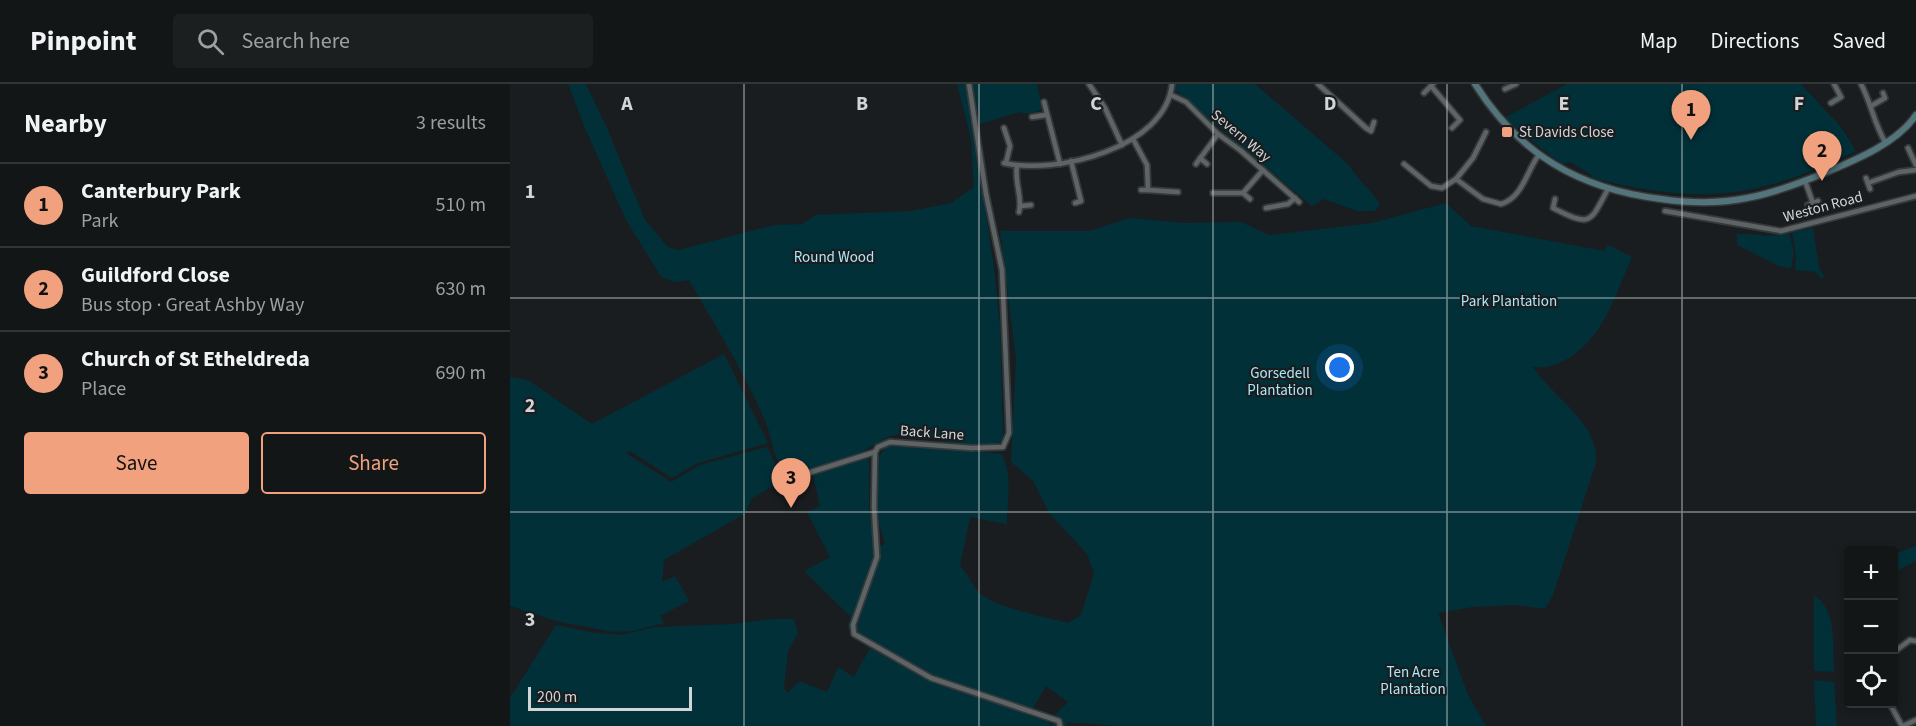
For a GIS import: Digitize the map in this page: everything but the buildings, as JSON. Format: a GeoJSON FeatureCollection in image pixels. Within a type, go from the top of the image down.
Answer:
{"type":"FeatureCollection","features":[{"type":"Feature","properties":{"kind":"street","name":"Back Lane"},"geometry":{"type":"LineString","coordinates":[[875,452],[878,447],[890,442],[972,448],[1003,447],[1009,433],[1002,270],[986,194],[969,84]]}},
{"type":"Feature","properties":{"kind":"street"},"geometry":{"type":"LineString","coordinates":[[1089,84],[1105,108],[1122,145]]}},
{"type":"Feature","properties":{"kind":"street"},"geometry":{"type":"LineString","coordinates":[[1004,128],[1010,146],[1005,163],[1044,168],[1060,164],[1122,145],[1133,139],[1157,120],[1170,95],[1172,84]]}},
{"type":"Feature","properties":{"kind":"street"},"geometry":{"type":"LineString","coordinates":[[1317,84],[1337,99],[1371,131],[1374,122]]}},
{"type":"Feature","properties":{"kind":"street"},"geometry":{"type":"LineString","coordinates":[[1475,84],[1509,130],[1538,156],[1575,177],[1608,189],[1636,196],[1674,201],[1719,202],[1755,196],[1805,181],[1838,168],[1885,142],[1915,118]]}},
{"type":"Feature","properties":{"kind":"street"},"geometry":{"type":"LineString","coordinates":[[1831,103],[1841,97],[1834,84]]}},
{"type":"Feature","properties":{"kind":"street"},"geometry":{"type":"LineString","coordinates":[[1861,84],[1871,106],[1873,118],[1885,142]]}},
{"type":"Feature","properties":{"kind":"street"},"geometry":{"type":"LineString","coordinates":[[1424,93],[1432,85],[1460,120]]}},
{"type":"Feature","properties":{"kind":"street"},"geometry":{"type":"LineString","coordinates":[[1505,89],[1513,85]]}},
{"type":"Feature","properties":{"kind":"street"},"geometry":{"type":"LineString","coordinates":[[1871,106],[1885,98],[1883,93]]}},
{"type":"Feature","properties":{"kind":"street","name":"Severn Way"},"geometry":{"type":"LineString","coordinates":[[1170,95],[1186,102],[1218,134],[1297,200],[1266,208]]}},
{"type":"Feature","properties":{"kind":"street"},"geometry":{"type":"LineString","coordinates":[[1044,102],[1046,115],[1055,135],[1056,154],[1060,164]]}},
{"type":"Feature","properties":{"kind":"street"},"geometry":{"type":"LineString","coordinates":[[1032,117],[1046,115]]}},
{"type":"Feature","properties":{"kind":"street"},"geometry":{"type":"LineString","coordinates":[[1452,129],[1466,115]]}},
{"type":"Feature","properties":{"kind":"street"},"geometry":{"type":"LineString","coordinates":[[1404,164],[1434,188],[1445,187],[1456,179],[1473,158],[1486,132]]}},
{"type":"Feature","properties":{"kind":"street"},"geometry":{"type":"LineString","coordinates":[[1196,164],[1218,134]]}},
{"type":"Feature","properties":{"kind":"street"},"geometry":{"type":"LineString","coordinates":[[1133,139],[1147,165],[1148,190]]}},
{"type":"Feature","properties":{"kind":"street"},"geometry":{"type":"LineString","coordinates":[[1870,189],[1867,180],[1916,167],[1908,148]]}},
{"type":"Feature","properties":{"kind":"street"},"geometry":{"type":"LineString","coordinates":[[1456,179],[1489,201],[1505,203],[1518,194],[1525,175],[1538,156]]}},
{"type":"Feature","properties":{"kind":"street"},"geometry":{"type":"LineString","coordinates":[[1200,158],[1207,164]]}},
{"type":"Feature","properties":{"kind":"street"},"geometry":{"type":"LineString","coordinates":[[1071,161],[1081,201]]}},
{"type":"Feature","properties":{"kind":"street"},"geometry":{"type":"LineString","coordinates":[[1017,166],[1015,180],[1021,206],[1019,212]]}},
{"type":"Feature","properties":{"kind":"street"},"geometry":{"type":"LineString","coordinates":[[1243,193],[1263,170]]}},
{"type":"Feature","properties":{"kind":"street"},"geometry":{"type":"LineString","coordinates":[[1805,181],[1813,203]]}},
{"type":"Feature","properties":{"kind":"street"},"geometry":{"type":"LineString","coordinates":[[1553,208],[1571,218],[1592,218],[1600,208],[1608,189]]}},
{"type":"Feature","properties":{"kind":"street"},"geometry":{"type":"LineString","coordinates":[[1141,190],[1178,192]]}},
{"type":"Feature","properties":{"kind":"street"},"geometry":{"type":"LineString","coordinates":[[1213,193],[1243,193],[1251,199]]}},
{"type":"Feature","properties":{"kind":"street","name":"Weston Road"},"geometry":{"type":"LineString","coordinates":[[1665,211],[1744,227],[1780,231],[1916,196]]}},
{"type":"Feature","properties":{"kind":"street"},"geometry":{"type":"LineString","coordinates":[[1546,213],[1553,208],[1555,199]]}},
{"type":"Feature","properties":{"kind":"street"},"geometry":{"type":"LineString","coordinates":[[1075,203],[1089,201]]}},
{"type":"Feature","properties":{"kind":"street"},"geometry":{"type":"LineString","coordinates":[[1021,206],[1031,205]]}},
{"type":"Feature","properties":{"kind":"street"},"geometry":{"type":"LineString","coordinates":[[789,480],[875,452],[874,507],[877,557],[854,625],[854,634],[931,678],[1059,721],[1060,726]]}},
{"type":"Feature","properties":{"kind":"street"},"geometry":{"type":"LineString","coordinates":[[1898,648],[1910,640],[1916,641]]}},
{"type":"Feature","properties":{"kind":"street"},"geometry":{"type":"LineString","coordinates":[[1892,708],[1902,726],[1916,720]]}},
{"type":"Feature","properties":{"kind":"green space","name":"Round Wood"},"geometry":{"type":"Polygon","coordinates":[[[568,84],[586,84],[645,220],[668,247],[678,250],[774,225],[802,224],[816,215],[911,211],[951,203],[974,187],[971,139],[957,84],[967,84],[1000,325],[1003,440],[983,446],[897,434],[835,462],[790,477],[785,473],[777,460],[766,423],[749,386],[689,280],[676,282],[662,278],[626,220],[568,84]]]}},
{"type":"Feature","properties":{"kind":"green space"},"geometry":{"type":"Polygon","coordinates":[[[973,84],[1037,84],[1042,108],[1039,111],[1025,114],[1019,112],[980,124],[973,84]]]}},
{"type":"Feature","properties":{"kind":"green space"},"geometry":{"type":"Polygon","coordinates":[[[1174,84],[1255,84],[1349,165],[1380,205],[1374,211],[1357,211],[1324,199],[1312,206],[1175,90],[1174,84]]]}},
{"type":"Feature","properties":{"kind":"green space"},"geometry":{"type":"Polygon","coordinates":[[[1567,84],[1801,84],[1841,127],[1856,151],[1788,179],[1757,188],[1727,193],[1697,194],[1630,187],[1593,178],[1592,175],[1570,162],[1563,164],[1504,118],[1567,84]]]}},
{"type":"Feature","properties":{"kind":"green space"},"geometry":{"type":"Polygon","coordinates":[[[1446,203],[1471,226],[1604,251],[1608,245],[1632,257],[1611,306],[1593,336],[1568,359],[1549,367],[1533,367],[1583,423],[1595,448],[1596,463],[1553,595],[1545,609],[1516,605],[1473,607],[1438,613],[1468,695],[1486,726],[1117,726],[1067,722],[1067,726],[1052,726],[1056,714],[1068,702],[1046,686],[1032,710],[958,687],[883,650],[847,628],[851,617],[804,571],[830,557],[807,512],[820,506],[813,475],[852,460],[869,459],[869,508],[874,548],[885,544],[877,517],[879,457],[888,444],[1001,454],[1005,461],[1008,478],[1007,524],[970,517],[960,566],[976,589],[992,601],[1068,623],[1081,615],[1094,573],[1087,554],[1049,513],[1033,481],[1011,462],[1016,360],[1000,231],[1089,231],[1130,218],[1185,223],[1241,222],[1269,235],[1372,223],[1446,203]]]}},
{"type":"Feature","properties":{"kind":"green space"},"geometry":{"type":"Polygon","coordinates":[[[1813,228],[1819,267],[1824,276],[1821,279],[1816,272],[1795,270],[1796,254],[1792,232],[1813,228]]]}},
{"type":"Feature","properties":{"kind":"green space"},"geometry":{"type":"Polygon","coordinates":[[[1789,232],[1794,253],[1791,268],[1779,266],[1737,245],[1737,234],[1768,235],[1789,232]]]}},
{"type":"Feature","properties":{"kind":"green space"},"geometry":{"type":"Polygon","coordinates":[[[724,354],[768,443],[698,463],[672,478],[630,451],[626,453],[671,482],[700,465],[767,447],[783,480],[751,499],[746,513],[664,560],[662,582],[645,590],[675,576],[689,601],[660,616],[664,623],[632,631],[612,632],[556,621],[510,606],[510,377],[528,380],[592,424],[724,354]]]}},
{"type":"Feature","properties":{"kind":"green space"},"geometry":{"type":"Polygon","coordinates":[[[1916,546],[1916,561],[1898,570],[1898,553],[1916,546]]]}},
{"type":"Feature","properties":{"kind":"green space"},"geometry":{"type":"Polygon","coordinates":[[[1814,595],[1822,602],[1830,619],[1834,672],[1814,671],[1814,595]]]}},
{"type":"Feature","properties":{"kind":"green space"},"geometry":{"type":"Polygon","coordinates":[[[794,619],[798,633],[788,651],[784,688],[788,693],[799,681],[827,692],[838,667],[854,677],[870,648],[912,671],[1046,720],[1051,726],[510,726],[510,698],[556,625],[620,635],[655,627],[731,624],[794,619]]]}},
{"type":"Feature","properties":{"kind":"green space"},"geometry":{"type":"Polygon","coordinates":[[[1814,680],[1834,682],[1837,726],[1816,726],[1814,680]]]}},
{"type":"Feature","properties":{"kind":"place","name":"St Davids Close"},"geometry":{"type":"Point","coordinates":[1507,132]}},
{"type":"Feature","properties":{"kind":"place","name":"Canterbury Park"},"geometry":{"type":"Point","coordinates":[1691,140]}},
{"type":"Feature","properties":{"kind":"place","name":"Guildford Close"},"geometry":{"type":"Point","coordinates":[1822,181]}},
{"type":"Feature","properties":{"kind":"place","name":"Church of St Etheldreda"},"geometry":{"type":"Point","coordinates":[791,508]}},
{"type":"Feature","properties":{"kind":"park label","name":"Park Plantation"},"geometry":{"type":"Point","coordinates":[1509,301]}},
{"type":"Feature","properties":{"kind":"park label","name":"Gorsedell Plantation"},"geometry":{"type":"Point","coordinates":[1280,382]}},
{"type":"Feature","properties":{"kind":"park label","name":"Ten Acre Plantation"},"geometry":{"type":"Point","coordinates":[1413,680]}}]}
